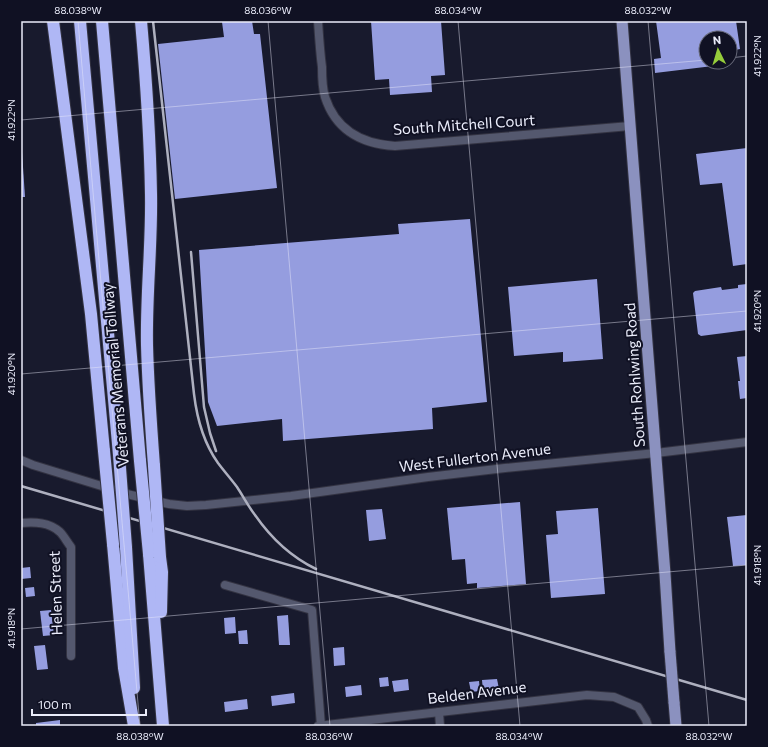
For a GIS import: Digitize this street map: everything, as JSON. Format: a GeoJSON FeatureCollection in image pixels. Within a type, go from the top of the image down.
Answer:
{"type":"FeatureCollection","features":[{"type":"Feature","properties":{"kind":"highway"},"geometry":{"type":"LineString","coordinates":[[54,21],[91,314],[124,668],[134,726]]}},
{"type":"Feature","properties":{"kind":"highway","name":"Veterans Memorial Tollway"},"geometry":{"type":"LineString","coordinates":[[80,21],[119,455],[132,658],[138,726]]}},
{"type":"Feature","properties":{"kind":"highway","name":"Veterans Memorial Tollway"},"geometry":{"type":"LineString","coordinates":[[102,21],[140,462],[154,555],[163,726]]}},
{"type":"Feature","properties":{"kind":"highway"},"geometry":{"type":"LineString","coordinates":[[141,21],[151,194],[147,345],[154,466],[154,555]]}},
{"type":"Feature","properties":{"kind":"main road","name":"South Rohlwing Road"},"geometry":{"type":"LineString","coordinates":[[622,21],[676,726]]}},
{"type":"Feature","properties":{"kind":"street","name":"South Mitchell Court"},"geometry":{"type":"LineString","coordinates":[[318,21],[323,89],[329,106],[346,130],[368,142],[395,146],[630,126]]}},
{"type":"Feature","properties":{"kind":"street","name":"West Fullerton Avenue"},"geometry":{"type":"LineString","coordinates":[[21,460],[131,495],[169,504],[187,506],[291,496],[428,477],[747,442]]}},
{"type":"Feature","properties":{"kind":"street","name":"Helen Street"},"geometry":{"type":"LineString","coordinates":[[21,523],[39,523],[48,525],[61,533],[71,547],[71,656]]}},
{"type":"Feature","properties":{"kind":"street"},"geometry":{"type":"LineString","coordinates":[[225,585],[312,610],[321,726]]}},
{"type":"Feature","properties":{"kind":"street","name":"Belden Avenue"},"geometry":{"type":"LineString","coordinates":[[318,726],[587,695],[614,697],[638,707],[648,726]]}},
{"type":"Feature","properties":{"kind":"street"},"geometry":{"type":"LineString","coordinates":[[439,712],[440,726]]}},
{"type":"Feature","properties":{"kind":"building"},"geometry":{"type":"Polygon","coordinates":[[[252,21],[254,34],[260,34],[277,188],[175,199],[158,44],[224,37],[222,22],[252,21]]]}},
{"type":"Feature","properties":{"kind":"building"},"geometry":{"type":"Polygon","coordinates":[[[371,21],[441,21],[445,75],[431,76],[432,92],[390,95],[389,79],[375,80],[371,21]]]}},
{"type":"Feature","properties":{"kind":"building"},"geometry":{"type":"Polygon","coordinates":[[[656,21],[736,21],[737,30],[698,30],[698,68],[655,73],[654,59],[661,58],[656,21]]]}},
{"type":"Feature","properties":{"kind":"building"},"geometry":{"type":"Polygon","coordinates":[[[738,35],[740,49],[738,49],[738,35]]]}},
{"type":"Feature","properties":{"kind":"building"},"geometry":{"type":"Polygon","coordinates":[[[747,148],[747,264],[733,266],[722,183],[700,185],[696,154],[747,148]]]}},
{"type":"Feature","properties":{"kind":"building"},"geometry":{"type":"Polygon","coordinates":[[[22,152],[25,197],[21,197],[22,152]]]}},
{"type":"Feature","properties":{"kind":"building"},"geometry":{"type":"Polygon","coordinates":[[[470,219],[487,402],[432,408],[433,429],[283,441],[282,419],[217,426],[208,402],[199,250],[399,234],[398,224],[470,219]]]}},
{"type":"Feature","properties":{"kind":"building"},"geometry":{"type":"Polygon","coordinates":[[[597,279],[603,359],[563,362],[563,352],[514,356],[508,287],[597,279]]]}},
{"type":"Feature","properties":{"kind":"building"},"geometry":{"type":"Polygon","coordinates":[[[747,284],[747,330],[701,336],[698,334],[693,293],[695,291],[721,287],[722,290],[738,288],[738,285],[747,284]]]}},
{"type":"Feature","properties":{"kind":"building"},"geometry":{"type":"Polygon","coordinates":[[[747,356],[747,398],[740,399],[738,381],[740,381],[737,357],[747,356]]]}},
{"type":"Feature","properties":{"kind":"building"},"geometry":{"type":"Polygon","coordinates":[[[520,502],[526,584],[477,588],[477,583],[467,584],[465,559],[452,560],[447,508],[520,502]]]}},
{"type":"Feature","properties":{"kind":"building"},"geometry":{"type":"Polygon","coordinates":[[[598,508],[605,594],[551,598],[546,535],[558,534],[556,511],[598,508]]]}},
{"type":"Feature","properties":{"kind":"building"},"geometry":{"type":"Polygon","coordinates":[[[382,509],[386,539],[369,541],[366,510],[382,509]]]}},
{"type":"Feature","properties":{"kind":"building"},"geometry":{"type":"Polygon","coordinates":[[[747,515],[747,565],[733,566],[727,517],[747,515]]]}},
{"type":"Feature","properties":{"kind":"building"},"geometry":{"type":"Polygon","coordinates":[[[30,567],[31,578],[21,579],[21,568],[30,567]]]}},
{"type":"Feature","properties":{"kind":"building"},"geometry":{"type":"Polygon","coordinates":[[[34,587],[35,596],[26,597],[25,588],[34,587]]]}},
{"type":"Feature","properties":{"kind":"building"},"geometry":{"type":"Polygon","coordinates":[[[51,610],[54,635],[43,636],[40,611],[51,610]]]}},
{"type":"Feature","properties":{"kind":"building"},"geometry":{"type":"Polygon","coordinates":[[[288,615],[290,645],[279,645],[277,616],[288,615]]]}},
{"type":"Feature","properties":{"kind":"building"},"geometry":{"type":"Polygon","coordinates":[[[235,617],[236,633],[225,634],[224,618],[235,617]]]}},
{"type":"Feature","properties":{"kind":"building"},"geometry":{"type":"Polygon","coordinates":[[[247,630],[248,644],[239,644],[238,631],[247,630]]]}},
{"type":"Feature","properties":{"kind":"building"},"geometry":{"type":"Polygon","coordinates":[[[45,645],[48,669],[37,670],[34,646],[45,645]]]}},
{"type":"Feature","properties":{"kind":"building"},"geometry":{"type":"Polygon","coordinates":[[[344,647],[345,665],[334,666],[333,648],[344,647]]]}},
{"type":"Feature","properties":{"kind":"building"},"geometry":{"type":"Polygon","coordinates":[[[388,677],[389,686],[380,687],[379,678],[388,677]]]}},
{"type":"Feature","properties":{"kind":"building"},"geometry":{"type":"Polygon","coordinates":[[[408,679],[409,690],[394,692],[392,681],[408,679]]]}},
{"type":"Feature","properties":{"kind":"building"},"geometry":{"type":"Polygon","coordinates":[[[497,679],[499,689],[483,691],[482,680],[497,679]]]}},
{"type":"Feature","properties":{"kind":"building"},"geometry":{"type":"Polygon","coordinates":[[[479,681],[480,691],[471,692],[469,682],[479,681]]]}},
{"type":"Feature","properties":{"kind":"building"},"geometry":{"type":"Polygon","coordinates":[[[361,685],[362,695],[346,697],[345,687],[361,685]]]}},
{"type":"Feature","properties":{"kind":"building"},"geometry":{"type":"Polygon","coordinates":[[[294,693],[295,703],[272,706],[271,696],[294,693]]]}},
{"type":"Feature","properties":{"kind":"building"},"geometry":{"type":"Polygon","coordinates":[[[247,699],[248,709],[225,712],[224,702],[247,699]]]}},
{"type":"Feature","properties":{"kind":"building"},"geometry":{"type":"Polygon","coordinates":[[[60,720],[60,726],[36,726],[36,723],[60,720]]]}},
{"type":"Feature","properties":{"kind":"railway"},"geometry":{"type":"LineString","coordinates":[[153,21],[194,394],[202,430],[208,447],[218,463],[237,487],[252,512],[261,523],[290,553],[316,569]]}},
{"type":"Feature","properties":{"kind":"railway"},"geometry":{"type":"LineString","coordinates":[[191,252],[204,407],[216,451]]}},
{"type":"Feature","properties":{"kind":"railway"},"geometry":{"type":"LineString","coordinates":[[21,486],[747,700]]}}]}
